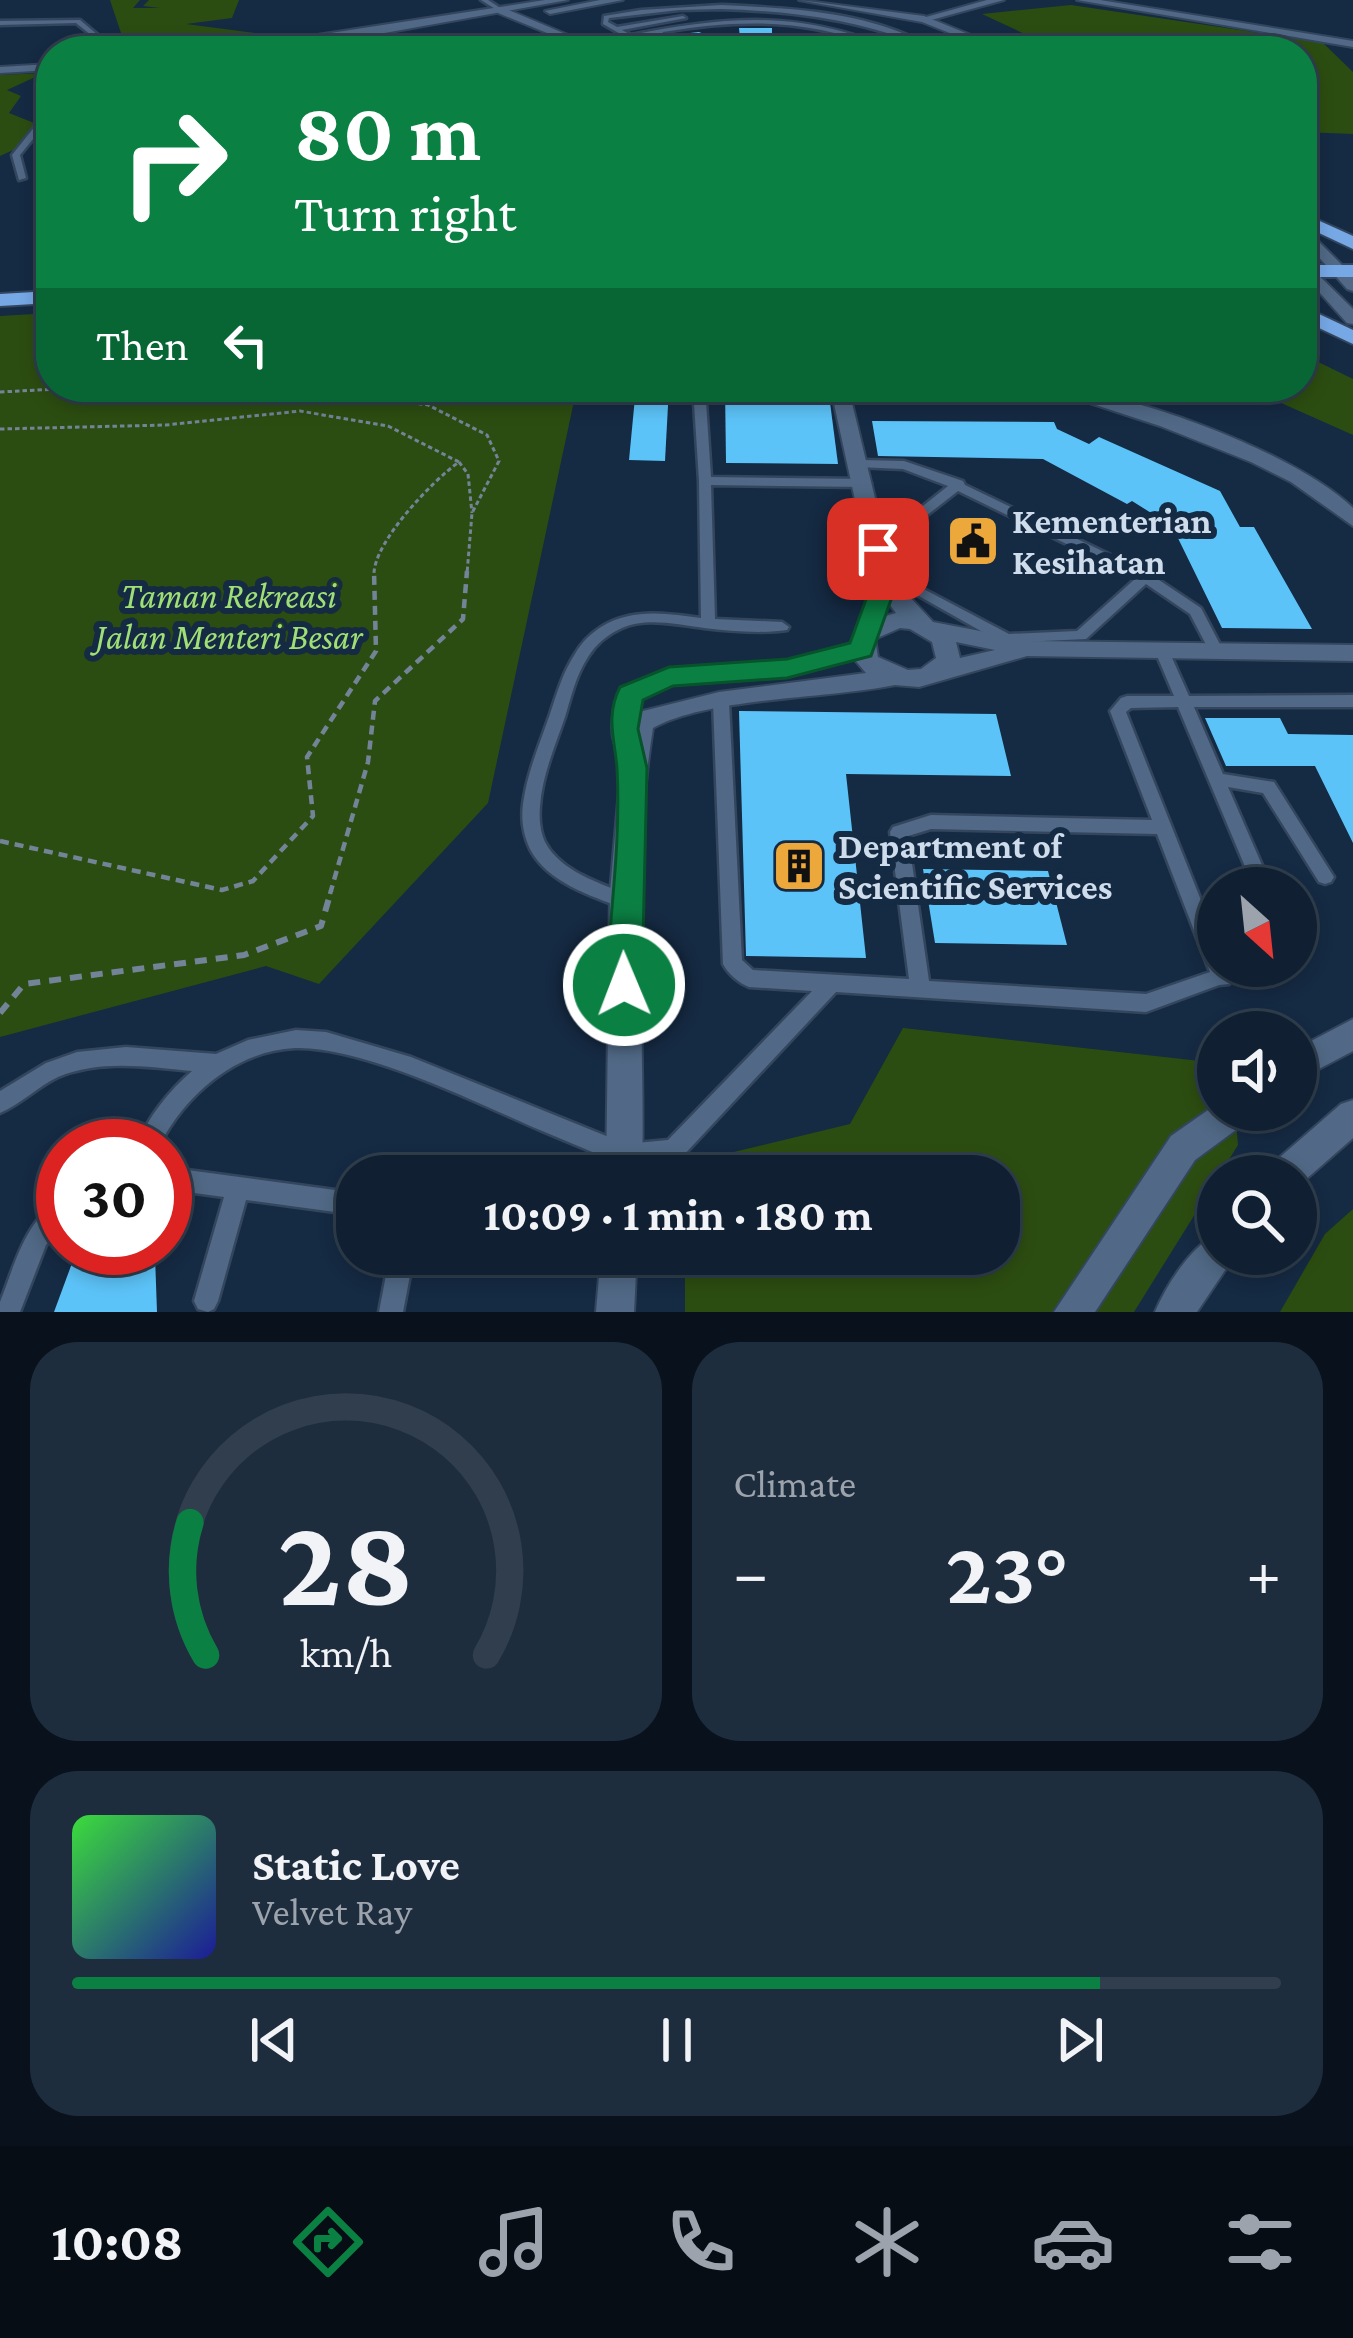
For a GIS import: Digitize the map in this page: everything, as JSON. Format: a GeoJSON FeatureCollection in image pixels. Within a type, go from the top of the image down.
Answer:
{"type":"FeatureCollection","features":[{"type":"Feature","properties":{"kind":"main road"},"geometry":{"type":"LineString","coordinates":[[1317,226],[1353,244]]}},
{"type":"Feature","properties":{"kind":"main road"},"geometry":{"type":"LineString","coordinates":[[1318,274],[1353,286]]}},
{"type":"Feature","properties":{"kind":"main road"},"geometry":{"type":"LineString","coordinates":[[0,285],[36,282]]}},
{"type":"Feature","properties":{"kind":"main road"},"geometry":{"type":"LineString","coordinates":[[0,300],[36,297]]}},
{"type":"Feature","properties":{"kind":"main road"},"geometry":{"type":"LineString","coordinates":[[1317,320],[1353,338]]}},
{"type":"Feature","properties":{"kind":"street"},"geometry":{"type":"LineString","coordinates":[[325,36],[563,0]]}},
{"type":"Feature","properties":{"kind":"street"},"geometry":{"type":"LineString","coordinates":[[387,36],[618,0]]}},
{"type":"Feature","properties":{"kind":"street"},"geometry":{"type":"LineString","coordinates":[[804,0],[967,22],[991,36]]}},
{"type":"Feature","properties":{"kind":"street"},"geometry":{"type":"LineString","coordinates":[[871,0],[984,36]]}},
{"type":"Feature","properties":{"kind":"street"},"geometry":{"type":"LineString","coordinates":[[945,20],[999,0]]}},
{"type":"Feature","properties":{"kind":"street"},"geometry":{"type":"LineString","coordinates":[[1082,0],[1304,36]]}},
{"type":"Feature","properties":{"kind":"street"},"geometry":{"type":"LineString","coordinates":[[502,11],[569,36]]}},
{"type":"Feature","properties":{"kind":"street"},"geometry":{"type":"LineString","coordinates":[[1317,38],[1353,44]]}},
{"type":"Feature","properties":{"kind":"street"},"geometry":{"type":"LineString","coordinates":[[0,68],[36,66]]}},
{"type":"Feature","properties":{"kind":"street"},"geometry":{"type":"LineString","coordinates":[[1318,274],[1353,320]]}},
{"type":"Feature","properties":{"kind":"street"},"geometry":{"type":"LineString","coordinates":[[843,402],[863,473],[884,583],[866,639],[866,661],[893,677],[911,680],[1032,649]]}},
{"type":"Feature","properties":{"kind":"street"},"geometry":{"type":"LineString","coordinates":[[1112,402],[1320,487],[1353,520]]}},
{"type":"Feature","properties":{"kind":"street"},"geometry":{"type":"LineString","coordinates":[[884,583],[949,649],[941,670]]}},
{"type":"Feature","properties":{"kind":"street"},"geometry":{"type":"LineString","coordinates":[[632,768],[624,729],[630,694],[669,677],[787,669],[866,639],[924,625],[1032,649],[1353,653]]}},
{"type":"Feature","properties":{"kind":"street"},"geometry":{"type":"LineString","coordinates":[[625,1155],[623,900],[632,768],[641,723],[650,714],[850,688],[893,677]]}},
{"type":"Feature","properties":{"kind":"street"},"geometry":{"type":"LineString","coordinates":[[1317,1054],[1353,1034]]}},
{"type":"Feature","properties":{"kind":"street"},"geometry":{"type":"LineString","coordinates":[[1308,1155],[1353,1116]]}},
{"type":"Feature","properties":{"kind":"street"},"geometry":{"type":"LineString","coordinates":[[1073,1312],[1183,1148],[1206,1131]]}},
{"type":"Feature","properties":{"kind":"street"},"geometry":{"type":"LineString","coordinates":[[615,1312],[618,1275]]}},
{"type":"Feature","properties":{"kind":"street"},"geometry":{"type":"LineString","coordinates":[[1174,1312],[1201,1275]]}},
{"type":"Feature","properties":{"kind":"lane"},"geometry":{"type":"LineString","coordinates":[[484,0],[502,11]]}},
{"type":"Feature","properties":{"kind":"lane"},"geometry":{"type":"LineString","coordinates":[[628,36],[605,23],[606,17],[675,8],[786,9],[902,36]]}},
{"type":"Feature","properties":{"kind":"lane"},"geometry":{"type":"LineString","coordinates":[[615,29],[659,20],[716,20],[799,23],[843,36]]}},
{"type":"Feature","properties":{"kind":"lane"},"geometry":{"type":"LineString","coordinates":[[636,36],[716,20]]}},
{"type":"Feature","properties":{"kind":"lane"},"geometry":{"type":"LineString","coordinates":[[0,23],[78,21],[94,36]]}},
{"type":"Feature","properties":{"kind":"lane"},"geometry":{"type":"LineString","coordinates":[[658,36],[660,32]]}},
{"type":"Feature","properties":{"kind":"lane"},"geometry":{"type":"LineString","coordinates":[[22,178],[16,154],[36,130]]}},
{"type":"Feature","properties":{"kind":"lane"},"geometry":{"type":"LineString","coordinates":[[700,402],[708,624]]}},
{"type":"Feature","properties":{"kind":"lane"},"geometry":{"type":"LineString","coordinates":[[705,482],[863,473],[904,465],[959,484],[1145,578],[1196,611],[1217,652]]}},
{"type":"Feature","properties":{"kind":"lane"},"geometry":{"type":"LineString","coordinates":[[959,484],[896,533],[910,587],[1007,638],[1081,636],[1145,578]]}},
{"type":"Feature","properties":{"kind":"lane"},"geometry":{"type":"LineString","coordinates":[[623,900],[571,882],[547,860],[531,830],[528,803],[578,655],[609,628],[635,620],[660,617],[782,627]]}},
{"type":"Feature","properties":{"kind":"lane"},"geometry":{"type":"LineString","coordinates":[[1162,651],[1254,867]]}},
{"type":"Feature","properties":{"kind":"lane"},"geometry":{"type":"LineString","coordinates":[[1197,916],[1118,711],[1127,702],[1181,698],[1353,700]]}},
{"type":"Feature","properties":{"kind":"lane"},"geometry":{"type":"LineString","coordinates":[[721,702],[733,964],[748,978],[1146,1003],[1197,986]]}},
{"type":"Feature","properties":{"kind":"lane"},"geometry":{"type":"LineString","coordinates":[[1216,779],[1268,787],[1325,877]]}},
{"type":"Feature","properties":{"kind":"lane"},"geometry":{"type":"LineString","coordinates":[[920,989],[899,832],[931,822],[1161,827]]}},
{"type":"Feature","properties":{"kind":"lane"},"geometry":{"type":"LineString","coordinates":[[658,1155],[686,1139],[832,983]]}},
{"type":"Feature","properties":{"kind":"lane"},"geometry":{"type":"LineString","coordinates":[[0,1103],[25,1083],[88,1054],[214,1063],[296,1039],[350,1046],[600,1155]]}},
{"type":"Feature","properties":{"kind":"lane"},"geometry":{"type":"LineString","coordinates":[[159,1119],[214,1063]]}},
{"type":"Feature","properties":{"kind":"lane"},"geometry":{"type":"LineString","coordinates":[[192,1182],[336,1201]]}},
{"type":"Feature","properties":{"kind":"lane"},"geometry":{"type":"LineString","coordinates":[[206,1301],[238,1188]]}},
{"type":"Feature","properties":{"kind":"lane"},"geometry":{"type":"LineString","coordinates":[[8,1312],[36,1241]]}},
{"type":"Feature","properties":{"kind":"lane"},"geometry":{"type":"LineString","coordinates":[[391,1312],[398,1275]]}},
{"type":"Feature","properties":{"kind":"path"},"geometry":{"type":"LineString","coordinates":[[0,392],[36,390]]}},
{"type":"Feature","properties":{"kind":"path"},"geometry":{"type":"LineString","coordinates":[[413,402],[488,435],[499,460],[472,513]]}},
{"type":"Feature","properties":{"kind":"path"},"geometry":{"type":"LineString","coordinates":[[0,429],[166,425],[300,411],[388,426],[459,462],[468,474],[472,513],[463,619],[375,700],[368,762],[321,926],[244,955],[24,984],[0,1012]]}},
{"type":"Feature","properties":{"kind":"path"},"geometry":{"type":"LineString","coordinates":[[0,842],[222,890],[254,880],[313,816],[307,757],[376,651],[374,557],[405,524],[437,475],[459,462]]}},
{"type":"Feature","properties":{"kind":"green space"},"geometry":{"type":"Polygon","coordinates":[[[110,0],[140,0],[133,8],[160,8],[143,6],[149,0],[239,0],[232,18],[186,24],[257,36],[122,36],[110,0]]]}},
{"type":"Feature","properties":{"kind":"green space"},"geometry":{"type":"Polygon","coordinates":[[[1071,5],[1281,36],[1029,36],[982,14],[1071,5]]]}},
{"type":"Feature","properties":{"kind":"green space"},"geometry":{"type":"Polygon","coordinates":[[[1317,41],[1353,72],[1353,134],[1317,133],[1317,41]]]}},
{"type":"Feature","properties":{"kind":"green space"},"geometry":{"type":"Polygon","coordinates":[[[36,73],[7,90],[21,96],[9,113],[34,123],[31,142],[0,156],[0,75],[36,73]]]}},
{"type":"Feature","properties":{"kind":"green space","name":"Taman Rekreasi Jalan Menteri Besar"},"geometry":{"type":"Polygon","coordinates":[[[36,314],[36,402],[574,402],[488,803],[319,984],[266,966],[0,1037],[0,316],[36,314]]]}},
{"type":"Feature","properties":{"kind":"green space"},"geometry":{"type":"Polygon","coordinates":[[[1317,361],[1353,379],[1353,435],[1279,402],[1317,402],[1317,361]]]}},
{"type":"Feature","properties":{"kind":"green space"},"geometry":{"type":"Polygon","coordinates":[[[903,1028],[1197,1061],[1197,1131],[1237,1131],[1238,1145],[1232,1155],[1197,1155],[1197,1211],[1134,1312],[685,1312],[685,1275],[1020,1275],[1020,1155],[721,1155],[850,1124],[903,1028]]]}},
{"type":"Feature","properties":{"kind":"green space"},"geometry":{"type":"Polygon","coordinates":[[[1353,1209],[1353,1312],[1280,1312],[1301,1275],[1317,1275],[1317,1248],[1353,1209]]]}},
{"type":"Feature","properties":{"kind":"building"},"geometry":{"type":"Polygon","coordinates":[[[739,28],[772,28],[772,36],[740,36],[739,28]]]}},
{"type":"Feature","properties":{"kind":"building"},"geometry":{"type":"Polygon","coordinates":[[[635,402],[668,402],[665,461],[629,460],[635,402]]]}},
{"type":"Feature","properties":{"kind":"building"},"geometry":{"type":"Polygon","coordinates":[[[725,402],[830,402],[838,464],[726,463],[725,402]]]}},
{"type":"Feature","properties":{"kind":"building"},"geometry":{"type":"Polygon","coordinates":[[[872,421],[1054,422],[1057,429],[1089,444],[1099,437],[1220,491],[1240,527],[1254,527],[1312,629],[1222,628],[1172,526],[1132,501],[1127,504],[1043,459],[878,456],[872,421]]]}},
{"type":"Feature","properties":{"kind":"building","name":"Department of Scientific Services"},"geometry":{"type":"Polygon","coordinates":[[[739,711],[996,714],[1011,776],[846,774],[866,958],[746,956],[739,711]]]}},
{"type":"Feature","properties":{"kind":"building"},"geometry":{"type":"Polygon","coordinates":[[[1205,718],[1280,718],[1288,734],[1353,735],[1353,843],[1315,766],[1226,766],[1205,718]]]}},
{"type":"Feature","properties":{"kind":"building"},"geometry":{"type":"Polygon","coordinates":[[[923,869],[1048,871],[1067,945],[935,943],[923,869]]]}},
{"type":"Feature","properties":{"kind":"building"},"geometry":{"type":"Polygon","coordinates":[[[68,1275],[156,1275],[157,1312],[54,1312],[68,1275]]]}},
{"type":"Feature","properties":{"kind":"place","name":"Kementerian Kesihatan"},"geometry":{"type":"Point","coordinates":[973,541]}},
{"type":"Feature","properties":{"kind":"place","name":"Department of Scientific Services"},"geometry":{"type":"Point","coordinates":[799,866]}},
{"type":"Feature","properties":{"kind":"route"},"geometry":{"type":"LineString","coordinates":[[624,985],[623,900],[632,768],[624,729],[630,694],[669,677],[787,669],[861,649],[884,583],[878,549]]}}]}
